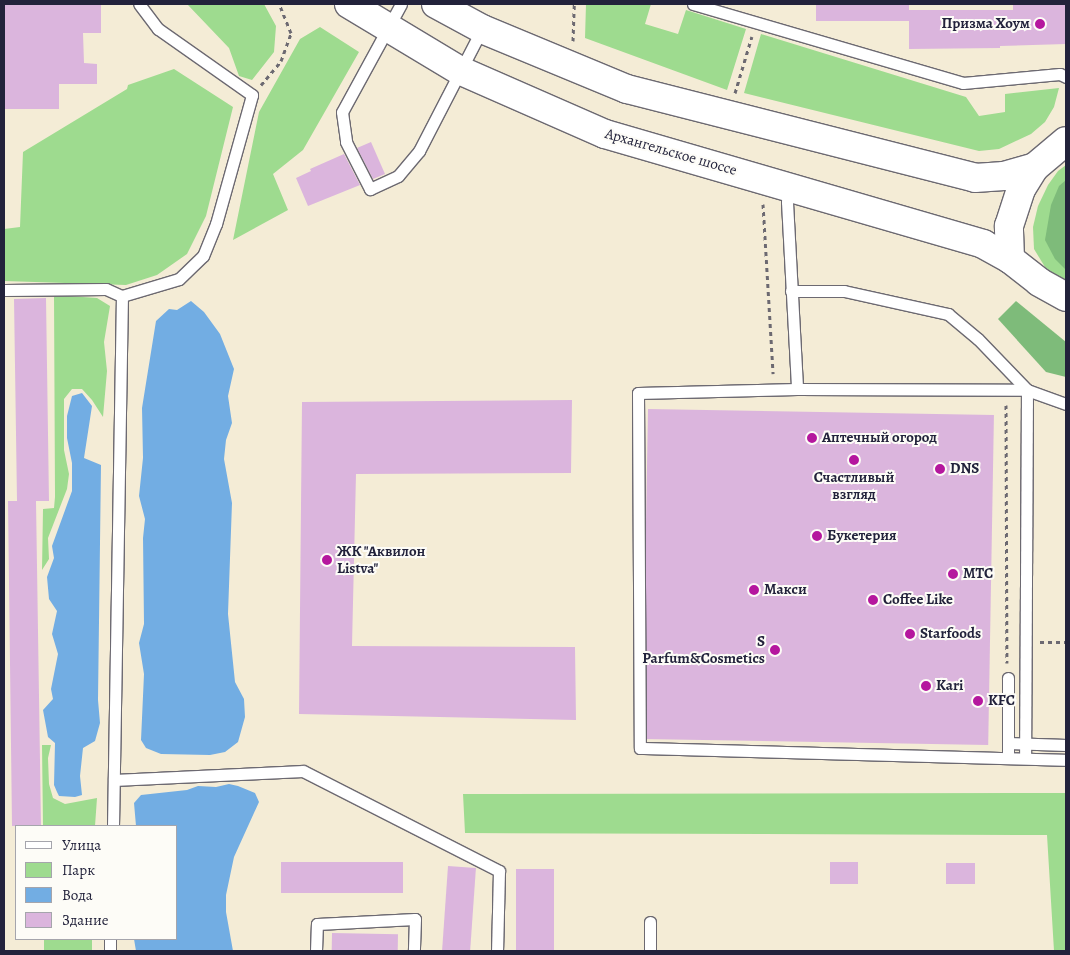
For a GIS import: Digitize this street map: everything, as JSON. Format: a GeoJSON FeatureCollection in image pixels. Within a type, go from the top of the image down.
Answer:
{"type":"FeatureCollection","features":[{"type":"Feature","properties":{"kind":"main road","name":"Архангельское шоссе"},"geometry":{"type":"LineString","coordinates":[[349,4],[459,70],[606,134],[983,244],[1010,259],[1039,282],[1066,297]]}},
{"type":"Feature","properties":{"kind":"main road"},"geometry":{"type":"LineString","coordinates":[[436,4],[482,29],[627,89],[975,178],[1004,176],[1035,167]]}},
{"type":"Feature","properties":{"kind":"main road"},"geometry":{"type":"LineString","coordinates":[[1010,259],[1009,226],[1020,189],[1035,167],[1066,141]]}},
{"type":"Feature","properties":{"kind":"lane"},"geometry":{"type":"LineString","coordinates":[[4,290],[106,289],[122,296],[179,278],[203,256],[216,224],[252,95],[158,29],[139,4]]}},
{"type":"Feature","properties":{"kind":"lane"},"geometry":{"type":"LineString","coordinates":[[401,4],[342,112],[346,142],[370,188],[398,176],[419,151],[459,70],[482,29]]}},
{"type":"Feature","properties":{"kind":"lane"},"geometry":{"type":"LineString","coordinates":[[692,4],[963,83],[1060,74],[1066,77]]}},
{"type":"Feature","properties":{"kind":"lane"},"geometry":{"type":"LineString","coordinates":[[789,188],[787,202],[796,389]]}},
{"type":"Feature","properties":{"kind":"lane"},"geometry":{"type":"LineString","coordinates":[[792,291],[844,291],[948,314],[978,339],[1027,390],[1025,758]]}},
{"type":"Feature","properties":{"kind":"lane"},"geometry":{"type":"LineString","coordinates":[[113,825],[122,296]]}},
{"type":"Feature","properties":{"kind":"lane"},"geometry":{"type":"LineString","coordinates":[[1066,404],[1027,390],[796,389],[638,393],[640,748],[1066,760]]}},
{"type":"Feature","properties":{"kind":"lane"},"geometry":{"type":"LineString","coordinates":[[1008,678],[1008,758]]}},
{"type":"Feature","properties":{"kind":"lane"},"geometry":{"type":"LineString","coordinates":[[1008,743],[1066,744]]}},
{"type":"Feature","properties":{"kind":"lane"},"geometry":{"type":"LineString","coordinates":[[114,780],[303,771],[499,871],[497,951]]}},
{"type":"Feature","properties":{"kind":"lane"},"geometry":{"type":"LineString","coordinates":[[316,951],[317,924],[415,919],[414,951]]}},
{"type":"Feature","properties":{"kind":"lane"},"geometry":{"type":"LineString","coordinates":[[650,922],[650,951]]}},
{"type":"Feature","properties":{"kind":"path"},"geometry":{"type":"LineString","coordinates":[[252,95],[281,61],[291,33],[279,4]]}},
{"type":"Feature","properties":{"kind":"path"},"geometry":{"type":"LineString","coordinates":[[573,42],[574,4]]}},
{"type":"Feature","properties":{"kind":"path"},"geometry":{"type":"LineString","coordinates":[[734,96],[756,23]]}},
{"type":"Feature","properties":{"kind":"path"},"geometry":{"type":"LineString","coordinates":[[762,195],[774,390]]}},
{"type":"Feature","properties":{"kind":"path"},"geometry":{"type":"LineString","coordinates":[[1006,404],[1008,678]]}},
{"type":"Feature","properties":{"kind":"path"},"geometry":{"type":"LineString","coordinates":[[1025,642],[1066,642]]}},
{"type":"Feature","properties":{"kind":"green space"},"geometry":{"type":"Polygon","coordinates":[[[187,4],[264,4],[276,26],[274,52],[252,80],[239,76],[229,48],[187,4]]]}},
{"type":"Feature","properties":{"kind":"green space"},"geometry":{"type":"Polygon","coordinates":[[[586,4],[651,4],[645,24],[678,34],[686,10],[746,29],[727,90],[585,38],[586,4]]]}},
{"type":"Feature","properties":{"kind":"green space"},"geometry":{"type":"Polygon","coordinates":[[[320,27],[359,52],[303,150],[273,174],[288,210],[233,240],[259,112],[300,39],[320,27]]]}},
{"type":"Feature","properties":{"kind":"green space"},"geometry":{"type":"Polygon","coordinates":[[[761,34],[966,97],[979,116],[1005,112],[1005,94],[1059,88],[1054,107],[1045,122],[1031,134],[999,149],[979,151],[744,93],[761,34]]]}},
{"type":"Feature","properties":{"kind":"green space"},"geometry":{"type":"Polygon","coordinates":[[[174,69],[233,107],[206,216],[187,254],[157,275],[126,285],[4,281],[4,229],[20,227],[23,152],[127,89],[128,85],[174,69]]]}},
{"type":"Feature","properties":{"kind":"green space"},"geometry":{"type":"Polygon","coordinates":[[[1066,165],[1066,284],[1045,267],[1034,249],[1033,227],[1038,206],[1048,185],[1058,171],[1066,165]]]}},
{"type":"Feature","properties":{"kind":"green space"},"geometry":{"type":"Polygon","coordinates":[[[1066,180],[1066,270],[1055,259],[1045,240],[1051,205],[1059,186],[1066,180]]]}},
{"type":"Feature","properties":{"kind":"green space"},"geometry":{"type":"Polygon","coordinates":[[[54,295],[97,298],[110,306],[104,342],[107,371],[103,417],[82,389],[72,389],[64,399],[64,450],[69,474],[67,489],[48,538],[49,559],[42,570],[43,509],[54,508],[55,497],[54,295]]]}},
{"type":"Feature","properties":{"kind":"green space"},"geometry":{"type":"Polygon","coordinates":[[[1016,301],[1066,342],[1066,377],[1046,372],[998,319],[1016,301]]]}},
{"type":"Feature","properties":{"kind":"green space"},"geometry":{"type":"Polygon","coordinates":[[[42,745],[51,745],[48,758],[49,784],[53,798],[65,804],[97,798],[95,825],[43,825],[42,745]]]}},
{"type":"Feature","properties":{"kind":"green space"},"geometry":{"type":"Polygon","coordinates":[[[1066,793],[1066,951],[1054,951],[1047,835],[465,833],[463,794],[1066,793]]]}},
{"type":"Feature","properties":{"kind":"green space"},"geometry":{"type":"Polygon","coordinates":[[[44,940],[92,940],[92,951],[44,951],[44,940]]]}},
{"type":"Feature","properties":{"kind":"water"},"geometry":{"type":"Polygon","coordinates":[[[191,301],[204,312],[220,334],[234,369],[228,396],[232,423],[226,440],[224,459],[232,503],[228,614],[235,682],[244,699],[245,717],[238,742],[225,752],[210,755],[161,754],[146,748],[141,740],[144,674],[139,643],[144,624],[143,538],[145,519],[139,496],[143,458],[142,408],[156,321],[169,309],[177,310],[191,301]]]}},
{"type":"Feature","properties":{"kind":"water"},"geometry":{"type":"Polygon","coordinates":[[[82,393],[92,406],[84,458],[101,465],[98,700],[100,723],[95,741],[83,748],[80,776],[82,795],[75,797],[59,796],[54,785],[55,743],[48,737],[43,710],[53,699],[51,689],[58,654],[52,634],[57,611],[49,599],[47,577],[54,558],[52,546],[72,491],[72,463],[67,438],[67,416],[72,396],[82,393]]]}},
{"type":"Feature","properties":{"kind":"water"},"geometry":{"type":"Polygon","coordinates":[[[229,784],[238,786],[255,793],[259,802],[234,857],[226,895],[226,912],[233,951],[136,951],[134,940],[178,940],[178,825],[136,825],[134,803],[141,795],[187,790],[198,786],[216,787],[229,784]]]}},
{"type":"Feature","properties":{"kind":"building"},"geometry":{"type":"Polygon","coordinates":[[[4,4],[101,4],[101,33],[83,33],[84,63],[97,64],[97,84],[59,84],[59,109],[4,109],[4,4]]]}},
{"type":"Feature","properties":{"kind":"building"},"geometry":{"type":"Polygon","coordinates":[[[816,4],[909,4],[909,21],[816,21],[816,4]]]}},
{"type":"Feature","properties":{"kind":"building"},"geometry":{"type":"Polygon","coordinates":[[[1013,4],[1066,4],[1066,44],[1000,46],[1000,48],[909,49],[909,10],[1013,10],[1013,4]]]}},
{"type":"Feature","properties":{"kind":"building"},"geometry":{"type":"Polygon","coordinates":[[[371,142],[385,174],[373,179],[357,148],[371,142]]]}},
{"type":"Feature","properties":{"kind":"building"},"geometry":{"type":"Polygon","coordinates":[[[344,154],[360,185],[308,206],[296,178],[311,171],[310,169],[344,154]]]}},
{"type":"Feature","properties":{"kind":"building"},"geometry":{"type":"Polygon","coordinates":[[[46,298],[49,501],[36,501],[41,825],[12,826],[8,501],[17,501],[14,299],[46,298]]]}},
{"type":"Feature","properties":{"kind":"building","name":"ЖК \"Аквилон Listva\""},"geometry":{"type":"Polygon","coordinates":[[[572,400],[571,473],[356,474],[352,646],[575,647],[576,720],[299,714],[302,402],[572,400]]]}},
{"type":"Feature","properties":{"kind":"building"},"geometry":{"type":"Polygon","coordinates":[[[648,409],[994,415],[988,745],[642,739],[648,409]]]}},
{"type":"Feature","properties":{"kind":"building"},"geometry":{"type":"Polygon","coordinates":[[[281,862],[403,862],[403,893],[281,893],[281,862]]]}},
{"type":"Feature","properties":{"kind":"building"},"geometry":{"type":"Polygon","coordinates":[[[830,862],[858,862],[858,884],[830,884],[830,862]]]}},
{"type":"Feature","properties":{"kind":"building"},"geometry":{"type":"Polygon","coordinates":[[[946,863],[975,863],[975,884],[946,884],[946,863]]]}},
{"type":"Feature","properties":{"kind":"building"},"geometry":{"type":"Polygon","coordinates":[[[448,866],[476,868],[470,951],[442,951],[448,866]]]}},
{"type":"Feature","properties":{"kind":"building"},"geometry":{"type":"Polygon","coordinates":[[[516,869],[554,869],[554,951],[516,951],[516,869]]]}},
{"type":"Feature","properties":{"kind":"building"},"geometry":{"type":"Polygon","coordinates":[[[332,933],[398,934],[398,951],[332,951],[332,933]]]}},
{"type":"Feature","properties":{"kind":"place","name":"Призма Хоум"},"geometry":{"type":"Point","coordinates":[1040,24]}},
{"type":"Feature","properties":{"kind":"place","name":"Аптечный огород"},"geometry":{"type":"Point","coordinates":[812,438]}},
{"type":"Feature","properties":{"kind":"place","name":"Счастливый взгляд"},"geometry":{"type":"Point","coordinates":[854,460]}},
{"type":"Feature","properties":{"kind":"place","name":"DNS"},"geometry":{"type":"Point","coordinates":[940,469]}},
{"type":"Feature","properties":{"kind":"place","name":"Букетерия"},"geometry":{"type":"Point","coordinates":[817,536]}},
{"type":"Feature","properties":{"kind":"place","name":"ЖК \"Аквилон Listva\""},"geometry":{"type":"Point","coordinates":[327,560]}},
{"type":"Feature","properties":{"kind":"place","name":"МТС"},"geometry":{"type":"Point","coordinates":[953,574]}},
{"type":"Feature","properties":{"kind":"place","name":"Макси"},"geometry":{"type":"Point","coordinates":[754,590]}},
{"type":"Feature","properties":{"kind":"place","name":"Coffee Like"},"geometry":{"type":"Point","coordinates":[873,600]}},
{"type":"Feature","properties":{"kind":"place","name":"Starfoods"},"geometry":{"type":"Point","coordinates":[910,634]}},
{"type":"Feature","properties":{"kind":"place","name":"S Parfum&Cosmetics"},"geometry":{"type":"Point","coordinates":[775,650]}},
{"type":"Feature","properties":{"kind":"place","name":"Kari"},"geometry":{"type":"Point","coordinates":[926,686]}},
{"type":"Feature","properties":{"kind":"place","name":"KFC"},"geometry":{"type":"Point","coordinates":[978,701]}}]}
